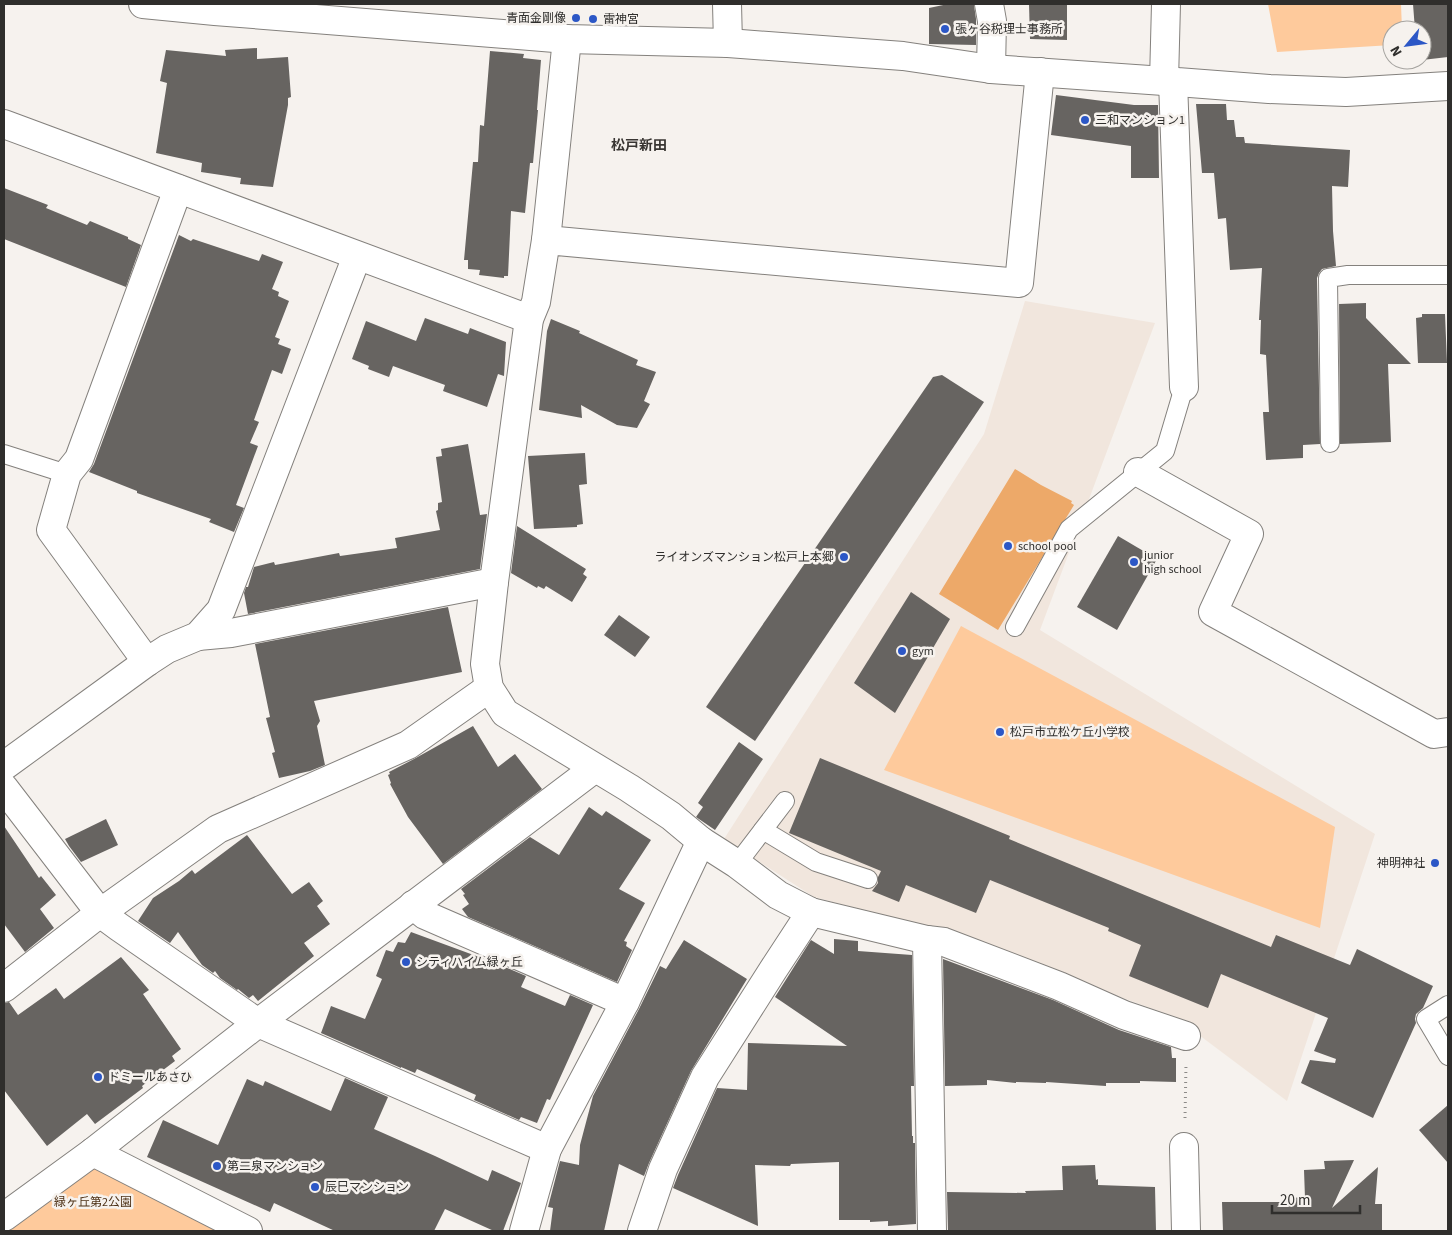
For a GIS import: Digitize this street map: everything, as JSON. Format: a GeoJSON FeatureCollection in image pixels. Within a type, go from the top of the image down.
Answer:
{"type":"FeatureCollection","features":[{"type":"Feature","properties":{"kind":"street"},"geometry":{"type":"LineString","coordinates":[[143,4],[370,14],[567,39],[728,43],[903,56],[992,69],[1269,89],[1346,92],[1448,86]]}},
{"type":"Feature","properties":{"kind":"street"},"geometry":{"type":"LineString","coordinates":[[727,4],[728,43]]}},
{"type":"Feature","properties":{"kind":"street"},"geometry":{"type":"LineString","coordinates":[[989,4],[992,21],[992,69]]}},
{"type":"Feature","properties":{"kind":"street"},"geometry":{"type":"LineString","coordinates":[[1166,4],[1184,387]]}},
{"type":"Feature","properties":{"kind":"street"},"geometry":{"type":"LineString","coordinates":[[567,39],[546,240],[536,302],[528,320],[494,582],[485,664],[489,688],[505,713],[629,788],[671,816],[701,841],[737,864],[778,895],[811,912],[927,940],[944,942],[1059,986],[1124,1015],[1186,1036]]}},
{"type":"Feature","properties":{"kind":"street"},"geometry":{"type":"LineString","coordinates":[[546,240],[1019,283],[1040,72]]}},
{"type":"Feature","properties":{"kind":"street"},"geometry":{"type":"LineString","coordinates":[[4,124],[528,320]]}},
{"type":"Feature","properties":{"kind":"street"},"geometry":{"type":"LineString","coordinates":[[147,662],[51,530],[67,474],[79,459],[178,189]]}},
{"type":"Feature","properties":{"kind":"street"},"geometry":{"type":"LineString","coordinates":[[198,636],[221,610],[357,256]]}},
{"type":"Feature","properties":{"kind":"street"},"geometry":{"type":"LineString","coordinates":[[1138,472],[1249,534],[1213,612],[1434,734],[1448,732]]}},
{"type":"Feature","properties":{"kind":"street"},"geometry":{"type":"LineString","coordinates":[[4,766],[167,648],[198,636],[231,633],[494,582]]}},
{"type":"Feature","properties":{"kind":"street"},"geometry":{"type":"LineString","coordinates":[[4,988],[100,913],[218,829],[408,745],[489,688]]}},
{"type":"Feature","properties":{"kind":"street"},"geometry":{"type":"LineString","coordinates":[[4,1217],[93,1152],[258,1023],[596,768]]}},
{"type":"Feature","properties":{"kind":"street"},"geometry":{"type":"LineString","coordinates":[[4,788],[100,913],[258,1023],[548,1149]]}},
{"type":"Feature","properties":{"kind":"street"},"geometry":{"type":"LineString","coordinates":[[524,1231],[548,1149],[625,1002],[701,841]]}},
{"type":"Feature","properties":{"kind":"street"},"geometry":{"type":"LineString","coordinates":[[413,905],[425,915],[625,1002]]}},
{"type":"Feature","properties":{"kind":"street"},"geometry":{"type":"LineString","coordinates":[[642,1231],[663,1169],[705,1077],[811,912]]}},
{"type":"Feature","properties":{"kind":"street"},"geometry":{"type":"LineString","coordinates":[[927,940],[932,1231]]}},
{"type":"Feature","properties":{"kind":"street"},"geometry":{"type":"LineString","coordinates":[[1184,1147],[1186,1231]]}},
{"type":"Feature","properties":{"kind":"street"},"geometry":{"type":"LineString","coordinates":[[93,1152],[248,1231]]}},
{"type":"Feature","properties":{"kind":"lane"},"geometry":{"type":"LineString","coordinates":[[1330,443],[1328,278],[1348,275],[1448,275]]}},
{"type":"Feature","properties":{"kind":"lane"},"geometry":{"type":"LineString","coordinates":[[1015,627],[1069,529],[1165,451],[1184,387]]}},
{"type":"Feature","properties":{"kind":"lane"},"geometry":{"type":"LineString","coordinates":[[4,454],[67,474]]}},
{"type":"Feature","properties":{"kind":"lane"},"geometry":{"type":"LineString","coordinates":[[737,864],[785,801]]}},
{"type":"Feature","properties":{"kind":"lane"},"geometry":{"type":"LineString","coordinates":[[763,830],[816,862],[868,879]]}},
{"type":"Feature","properties":{"kind":"lane"},"geometry":{"type":"LineString","coordinates":[[1448,1005],[1426,1019],[1448,1056]]}},
{"type":"Feature","properties":{"kind":"path"},"geometry":{"type":"LineString","coordinates":[[1184,1147],[1186,1036]]}},
{"type":"Feature","properties":{"kind":"shaded area","name":"松戸市立松ケ丘小学校"},"geometry":{"type":"Polygon","coordinates":[[[1025,301],[1155,323],[1040,630],[1375,834],[1287,1101],[1175,1017],[924,926],[814,897],[724,839],[984,434],[1025,301]]]}},
{"type":"Feature","properties":{"kind":"shaded area","name":"school pool"},"geometry":{"type":"Polygon","coordinates":[[[1015,469],[1072,501],[1071,503],[1074,505],[998,630],[939,594],[1015,469]]]}},
{"type":"Feature","properties":{"kind":"green space"},"geometry":{"type":"Polygon","coordinates":[[[1268,4],[1401,4],[1402,20],[1382,20],[1382,46],[1277,52],[1268,4]]]}},
{"type":"Feature","properties":{"kind":"green space"},"geometry":{"type":"Polygon","coordinates":[[[961,626],[1335,827],[1320,928],[884,770],[961,626]]]}},
{"type":"Feature","properties":{"kind":"green space","name":"緑ヶ丘第2公園"},"geometry":{"type":"Polygon","coordinates":[[[93,1168],[227,1231],[4,1231],[86,1171],[93,1168]]]}},
{"type":"Feature","properties":{"kind":"building"},"geometry":{"type":"Polygon","coordinates":[[[948,4],[974,5],[976,45],[929,44],[929,8],[948,4]]]}},
{"type":"Feature","properties":{"kind":"building"},"geometry":{"type":"Polygon","coordinates":[[[1029,4],[1067,4],[1067,40],[1030,39],[1029,4]]]}},
{"type":"Feature","properties":{"kind":"building"},"geometry":{"type":"Polygon","coordinates":[[[1413,4],[1448,4],[1448,57],[1432,59],[1432,20],[1414,20],[1413,4]]]}},
{"type":"Feature","properties":{"kind":"building"},"geometry":{"type":"Polygon","coordinates":[[[257,48],[257,59],[288,57],[291,97],[288,98],[273,187],[240,184],[241,178],[201,172],[202,163],[156,153],[167,83],[160,81],[166,50],[226,56],[225,50],[257,48]]]}},
{"type":"Feature","properties":{"kind":"building"},"geometry":{"type":"Polygon","coordinates":[[[490,51],[524,54],[523,58],[541,60],[533,163],[530,163],[525,213],[511,211],[508,276],[504,276],[504,278],[479,275],[480,270],[468,269],[468,260],[464,260],[473,162],[478,162],[480,125],[484,126],[490,51]]]}},
{"type":"Feature","properties":{"kind":"building"},"geometry":{"type":"Polygon","coordinates":[[[1056,95],[1134,105],[1158,105],[1159,178],[1131,178],[1131,146],[1051,135],[1056,95]]]}},
{"type":"Feature","properties":{"kind":"building"},"geometry":{"type":"Polygon","coordinates":[[[1196,104],[1226,104],[1227,120],[1234,120],[1236,137],[1244,137],[1245,143],[1350,150],[1348,187],[1332,186],[1336,266],[1322,269],[1317,278],[1320,444],[1303,445],[1303,458],[1266,460],[1263,412],[1269,412],[1266,355],[1260,354],[1261,320],[1259,320],[1262,268],[1230,270],[1226,218],[1218,219],[1214,173],[1202,173],[1196,104]]]}},
{"type":"Feature","properties":{"kind":"building"},"geometry":{"type":"Polygon","coordinates":[[[4,188],[48,205],[46,208],[87,225],[90,221],[128,237],[128,239],[141,245],[126,287],[4,239],[4,188]]]}},
{"type":"Feature","properties":{"kind":"building"},"geometry":{"type":"Polygon","coordinates":[[[179,235],[191,241],[193,239],[259,261],[262,254],[283,262],[272,289],[279,292],[278,296],[289,301],[275,337],[280,339],[278,344],[291,349],[282,374],[272,370],[254,420],[259,422],[250,443],[258,446],[236,505],[244,508],[234,532],[209,522],[211,519],[137,493],[137,491],[89,472],[94,464],[179,235]]]}},
{"type":"Feature","properties":{"kind":"building"},"geometry":{"type":"Polygon","coordinates":[[[1366,303],[1366,318],[1411,364],[1388,364],[1391,442],[1340,444],[1339,304],[1366,303]]]}},
{"type":"Feature","properties":{"kind":"building"},"geometry":{"type":"Polygon","coordinates":[[[1422,314],[1445,314],[1447,363],[1418,363],[1416,318],[1422,317],[1422,314]]]}},
{"type":"Feature","properties":{"kind":"building"},"geometry":{"type":"Polygon","coordinates":[[[425,318],[468,334],[470,328],[506,342],[504,376],[498,374],[487,407],[443,391],[445,385],[393,366],[389,377],[368,369],[369,366],[352,359],[366,321],[416,341],[425,318]]]}},
{"type":"Feature","properties":{"kind":"building"},"geometry":{"type":"Polygon","coordinates":[[[551,319],[580,331],[579,333],[638,360],[636,365],[656,372],[644,401],[650,404],[637,428],[617,425],[581,405],[582,418],[539,410],[547,331],[551,319]]]}},
{"type":"Feature","properties":{"kind":"building","name":"ライオンズマンション松戸上本郷"},"geometry":{"type":"Polygon","coordinates":[[[942,375],[984,402],[755,741],[706,707],[933,377],[942,375]]]}},
{"type":"Feature","properties":{"kind":"building"},"geometry":{"type":"Polygon","coordinates":[[[468,444],[480,515],[487,514],[480,569],[248,614],[244,593],[246,587],[248,587],[254,567],[274,562],[275,565],[339,553],[340,556],[397,548],[395,538],[440,530],[436,511],[438,510],[438,503],[442,502],[436,457],[442,456],[441,449],[468,444]]]}},
{"type":"Feature","properties":{"kind":"building"},"geometry":{"type":"Polygon","coordinates":[[[585,453],[587,484],[579,485],[583,524],[577,525],[577,527],[534,529],[528,456],[585,453]]]}},
{"type":"Feature","properties":{"kind":"building"},"geometry":{"type":"Polygon","coordinates":[[[517,526],[586,569],[583,574],[587,577],[572,602],[546,586],[544,589],[538,586],[537,588],[511,573],[517,526]]]}},
{"type":"Feature","properties":{"kind":"building"},"geometry":{"type":"Polygon","coordinates":[[[1118,536],[1157,559],[1117,630],[1077,607],[1118,536]]]}},
{"type":"Feature","properties":{"kind":"building","name":"gym"},"geometry":{"type":"Polygon","coordinates":[[[911,592],[950,619],[895,713],[854,683],[911,592]]]}},
{"type":"Feature","properties":{"kind":"building"},"geometry":{"type":"Polygon","coordinates":[[[448,607],[462,672],[314,701],[320,721],[317,726],[325,765],[310,771],[279,778],[272,753],[275,752],[266,718],[270,717],[255,644],[448,607]]]}},
{"type":"Feature","properties":{"kind":"building"},"geometry":{"type":"Polygon","coordinates":[[[619,615],[650,637],[635,657],[604,635],[619,615]]]}},
{"type":"Feature","properties":{"kind":"building"},"geometry":{"type":"Polygon","coordinates":[[[473,726],[498,767],[515,754],[542,789],[443,864],[408,817],[390,784],[388,775],[390,774],[389,772],[473,726]]]}},
{"type":"Feature","properties":{"kind":"building"},"geometry":{"type":"Polygon","coordinates":[[[739,742],[763,759],[715,830],[696,817],[703,807],[698,803],[739,742]]]}},
{"type":"Feature","properties":{"kind":"building"},"geometry":{"type":"Polygon","coordinates":[[[820,758],[1010,836],[1009,839],[1271,947],[1276,935],[1350,965],[1357,949],[1433,986],[1423,1008],[1416,1014],[1416,1023],[1373,1118],[1301,1083],[1310,1060],[1335,1063],[1336,1059],[1314,1051],[1328,1018],[1221,974],[1208,1008],[1129,976],[1141,945],[1108,931],[1109,928],[990,880],[976,913],[906,885],[899,902],[872,891],[878,883],[881,871],[789,833],[820,758]]]}},
{"type":"Feature","properties":{"kind":"building"},"geometry":{"type":"Polygon","coordinates":[[[589,807],[602,816],[606,811],[651,840],[619,889],[645,903],[624,941],[627,942],[626,946],[632,950],[617,982],[468,917],[462,909],[469,904],[461,889],[530,837],[559,855],[589,807]]]}},
{"type":"Feature","properties":{"kind":"building"},"geometry":{"type":"Polygon","coordinates":[[[106,819],[118,845],[81,862],[65,839],[106,819]]]}},
{"type":"Feature","properties":{"kind":"building"},"geometry":{"type":"Polygon","coordinates":[[[4,826],[39,878],[41,876],[56,895],[40,909],[54,928],[25,952],[4,924],[4,826]]]}},
{"type":"Feature","properties":{"kind":"building"},"geometry":{"type":"Polygon","coordinates":[[[247,835],[292,894],[309,882],[323,901],[317,906],[330,924],[304,943],[314,956],[258,1001],[253,995],[249,998],[220,978],[215,971],[213,973],[202,965],[178,932],[170,943],[138,921],[153,898],[192,870],[195,874],[247,835]]]}},
{"type":"Feature","properties":{"kind":"building"},"geometry":{"type":"Polygon","coordinates":[[[411,932],[526,976],[521,987],[565,1006],[570,995],[593,1005],[550,1100],[547,1099],[537,1123],[521,1117],[519,1120],[474,1100],[476,1095],[417,1069],[415,1073],[401,1068],[321,1033],[331,1006],[365,1019],[382,979],[376,976],[386,950],[393,952],[398,942],[405,943],[411,932]]]}},
{"type":"Feature","properties":{"kind":"building"},"geometry":{"type":"Polygon","coordinates":[[[834,939],[858,941],[858,951],[912,955],[914,1086],[911,1086],[912,1136],[913,1143],[915,1143],[916,1224],[888,1226],[888,1221],[839,1220],[839,1162],[791,1164],[790,1166],[755,1165],[758,1226],[673,1188],[717,1088],[747,1090],[748,1043],[847,1046],[775,997],[811,940],[834,954],[834,939]]]}},
{"type":"Feature","properties":{"kind":"building"},"geometry":{"type":"Polygon","coordinates":[[[684,940],[747,979],[691,1071],[644,1176],[619,1164],[604,1231],[550,1231],[553,1208],[548,1207],[560,1161],[579,1165],[580,1145],[593,1096],[660,966],[666,969],[684,940]]]}},
{"type":"Feature","properties":{"kind":"building"},"geometry":{"type":"Polygon","coordinates":[[[121,957],[149,990],[143,994],[181,1049],[172,1056],[175,1061],[95,1124],[87,1114],[47,1146],[4,1090],[4,1003],[9,1002],[18,1015],[56,988],[64,999],[121,957]]]}},
{"type":"Feature","properties":{"kind":"building"},"geometry":{"type":"Polygon","coordinates":[[[943,959],[1053,1000],[1119,1030],[1171,1047],[1172,1058],[1176,1058],[1176,1082],[1140,1081],[1140,1083],[1106,1083],[1106,1086],[1046,1082],[1016,1083],[987,1080],[987,1085],[945,1086],[943,959]]]}},
{"type":"Feature","properties":{"kind":"building"},"geometry":{"type":"Polygon","coordinates":[[[345,1078],[388,1097],[374,1129],[488,1181],[492,1170],[521,1183],[503,1231],[494,1231],[445,1209],[434,1231],[335,1231],[274,1203],[270,1212],[147,1157],[163,1120],[218,1145],[247,1079],[263,1086],[265,1081],[331,1111],[345,1078]]]}},
{"type":"Feature","properties":{"kind":"building"},"geometry":{"type":"Polygon","coordinates":[[[1448,1105],[1448,1163],[1419,1130],[1448,1105]]]}},
{"type":"Feature","properties":{"kind":"building"},"geometry":{"type":"Polygon","coordinates":[[[1354,1160],[1332,1208],[1378,1167],[1375,1204],[1382,1204],[1382,1231],[1223,1231],[1222,1202],[1284,1202],[1284,1197],[1305,1198],[1304,1170],[1325,1169],[1324,1161],[1354,1160]]]}},
{"type":"Feature","properties":{"kind":"building"},"geometry":{"type":"Polygon","coordinates":[[[1095,1165],[1098,1185],[1155,1187],[1156,1231],[948,1231],[947,1192],[1026,1193],[1025,1191],[1063,1190],[1062,1166],[1095,1165]]]}},
{"type":"Feature","properties":{"kind":"place","name":"青面金剛像"},"geometry":{"type":"Point","coordinates":[576,18]}},
{"type":"Feature","properties":{"kind":"place","name":"雷神宮"},"geometry":{"type":"Point","coordinates":[593,19]}},
{"type":"Feature","properties":{"kind":"place","name":"張ヶ谷税理士事務所"},"geometry":{"type":"Point","coordinates":[945,29]}},
{"type":"Feature","properties":{"kind":"place","name":"三和マンション1"},"geometry":{"type":"Point","coordinates":[1085,120]}},
{"type":"Feature","properties":{"kind":"place","name":"school pool"},"geometry":{"type":"Point","coordinates":[1008,546]}},
{"type":"Feature","properties":{"kind":"place","name":"ライオンズマンション松戸上本郷"},"geometry":{"type":"Point","coordinates":[844,557]}},
{"type":"Feature","properties":{"kind":"place","name":"junior high school"},"geometry":{"type":"Point","coordinates":[1134,562]}},
{"type":"Feature","properties":{"kind":"place","name":"gym"},"geometry":{"type":"Point","coordinates":[902,651]}},
{"type":"Feature","properties":{"kind":"place","name":"松戸市立松ケ丘小学校"},"geometry":{"type":"Point","coordinates":[1000,732]}},
{"type":"Feature","properties":{"kind":"place","name":"神明神社"},"geometry":{"type":"Point","coordinates":[1435,863]}},
{"type":"Feature","properties":{"kind":"place","name":"シティハイム緑ヶ丘"},"geometry":{"type":"Point","coordinates":[406,962]}},
{"type":"Feature","properties":{"kind":"place","name":"ドミールあさひ"},"geometry":{"type":"Point","coordinates":[98,1077]}},
{"type":"Feature","properties":{"kind":"place","name":"第二泉マンション"},"geometry":{"type":"Point","coordinates":[217,1166]}},
{"type":"Feature","properties":{"kind":"place","name":"辰巳マンション"},"geometry":{"type":"Point","coordinates":[315,1187]}},
{"type":"Feature","properties":{"kind":"district","name":"松戸新田"},"geometry":{"type":"Point","coordinates":[639,146]}}]}
